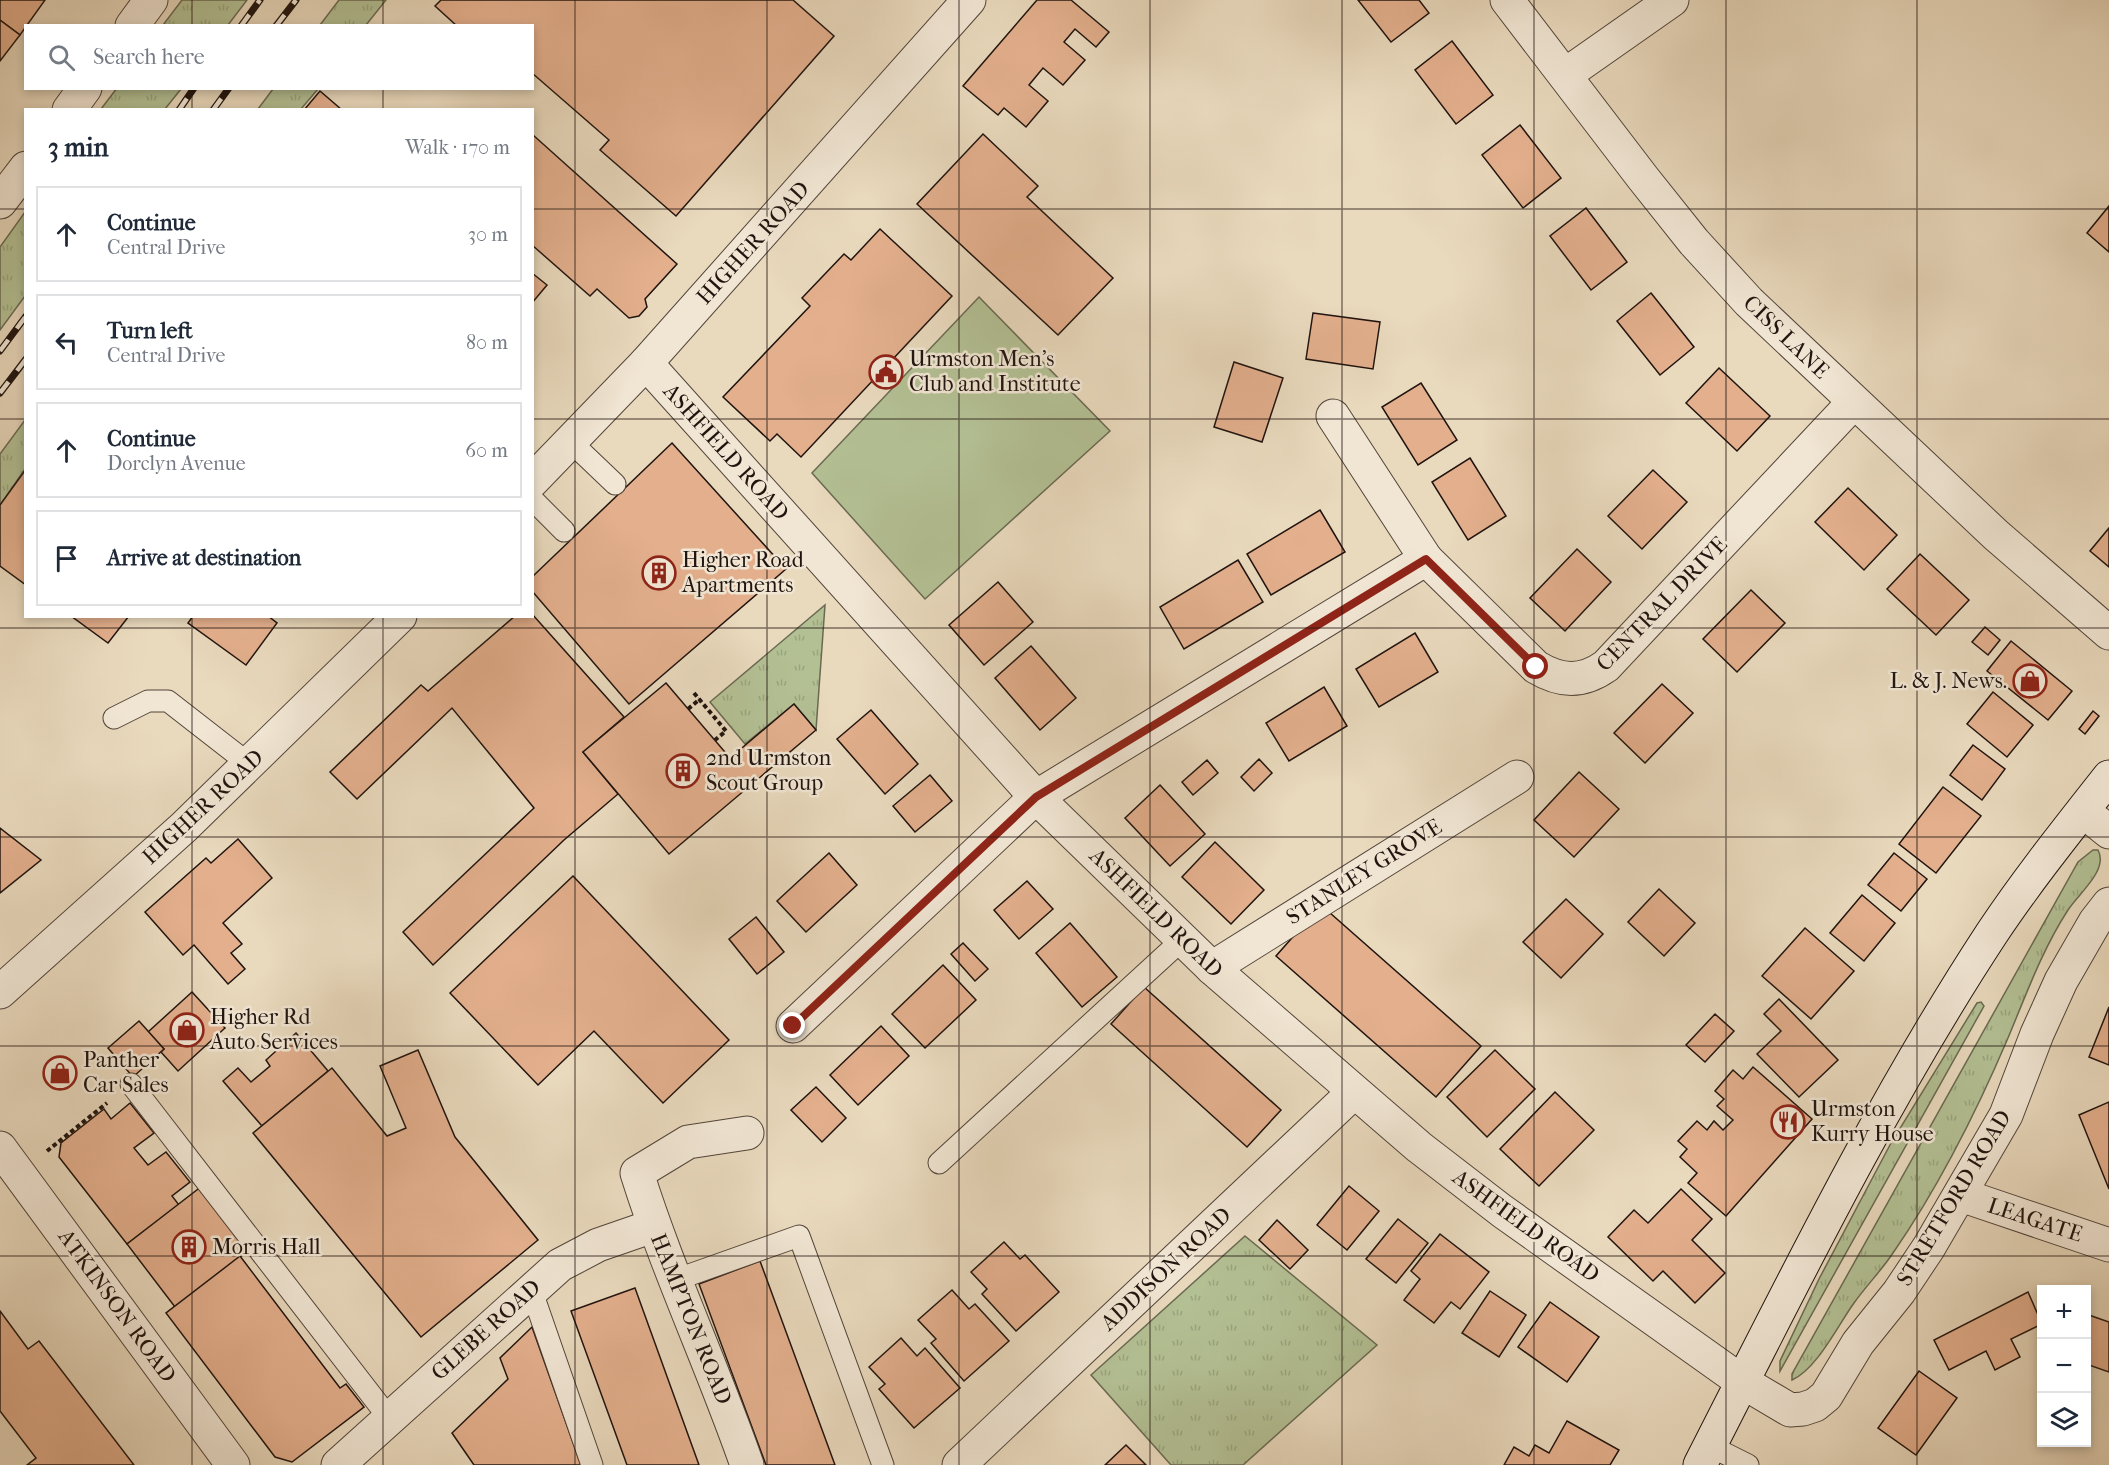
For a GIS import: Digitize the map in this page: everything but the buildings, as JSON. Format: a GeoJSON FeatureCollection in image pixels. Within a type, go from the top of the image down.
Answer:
{"type":"FeatureCollection","features":[{"type":"Feature","properties":{"kind":"street"},"geometry":{"type":"LineString","coordinates":[[133,24],[151,0]]}},
{"type":"Feature","properties":{"kind":"street","name":"HIGHER ROAD"},"geometry":{"type":"LineString","coordinates":[[534,479],[646,363],[969,0]]}},
{"type":"Feature","properties":{"kind":"street","name":"CISS LANE"},"geometry":{"type":"LineString","coordinates":[[1506,0],[1694,242],[1749,302],[1853,403],[1996,535],[2109,633]]}},
{"type":"Feature","properties":{"kind":"street"},"geometry":{"type":"LineString","coordinates":[[1564,75],[1672,0]]}},
{"type":"Feature","properties":{"kind":"street"},"geometry":{"type":"LineString","coordinates":[[70,108],[84,90]]}},
{"type":"Feature","properties":{"kind":"street"},"geometry":{"type":"LineString","coordinates":[[0,202],[24,171]]}},
{"type":"Feature","properties":{"kind":"street","name":"ASHFIELD ROAD"},"geometry":{"type":"LineString","coordinates":[[646,363],[1036,797],[1212,968],[1419,1148],[1502,1211],[1741,1381]]}},
{"type":"Feature","properties":{"kind":"street","name":"CENTRAL DRIVE"},"geometry":{"type":"LineString","coordinates":[[1333,416],[1426,559],[1536,667],[1552,677],[1572,680],[1590,676],[1606,666],[1853,403]]}},
{"type":"Feature","properties":{"kind":"street"},"geometry":{"type":"LineString","coordinates":[[793,1026],[1036,797],[1426,559]]}},
{"type":"Feature","properties":{"kind":"street","name":"HIGHER ROAD"},"geometry":{"type":"LineString","coordinates":[[0,992],[184,827],[398,618]]}},
{"type":"Feature","properties":{"kind":"street","name":"STANLEY GROVE"},"geometry":{"type":"LineString","coordinates":[[1212,968],[1517,777]]}},
{"type":"Feature","properties":{"kind":"street"},"geometry":{"type":"LineString","coordinates":[[1705,1456],[1741,1381],[1840,1192],[1921,1048],[1993,932],[2109,777]]}},
{"type":"Feature","properties":{"kind":"street"},"geometry":{"type":"LineString","coordinates":[[2083,811],[2109,832]]}},
{"type":"Feature","properties":{"kind":"street","name":"STRETFORD ROAD"},"geometry":{"type":"LineString","coordinates":[[1741,1381],[1790,1410],[1815,1405],[1826,1396],[1858,1343],[1899,1292],[1960,1196],[2006,1115],[2037,1034],[2061,981],[2095,922],[2109,904]]}},
{"type":"Feature","properties":{"kind":"street","name":"ADDISON ROAD"},"geometry":{"type":"LineString","coordinates":[[977,1459],[1354,1092]]}},
{"type":"Feature","properties":{"kind":"street","name":"HAMPTON ROAD"},"geometry":{"type":"LineString","coordinates":[[747,1133],[688,1142],[637,1173],[653,1226],[724,1400],[747,1465]]}},
{"type":"Feature","properties":{"kind":"street","name":"ATKINSON ROAD"},"geometry":{"type":"LineString","coordinates":[[9,1161],[233,1465]]}},
{"type":"Feature","properties":{"kind":"street","name":"LEAGATE"},"geometry":{"type":"LineString","coordinates":[[1960,1196],[2109,1245]]}},
{"type":"Feature","properties":{"kind":"street","name":"GLEBE ROAD"},"geometry":{"type":"LineString","coordinates":[[338,1465],[560,1265],[579,1254],[653,1226]]}},
{"type":"Feature","properties":{"kind":"lane"},"geometry":{"type":"LineString","coordinates":[[571,442],[615,484]]}},
{"type":"Feature","properties":{"kind":"lane"},"geometry":{"type":"LineString","coordinates":[[534,501],[564,531]]}},
{"type":"Feature","properties":{"kind":"lane"},"geometry":{"type":"LineString","coordinates":[[114,718],[148,702],[168,701],[249,764]]}},
{"type":"Feature","properties":{"kind":"lane"},"geometry":{"type":"LineString","coordinates":[[939,1163],[1183,939]]}},
{"type":"Feature","properties":{"kind":"lane"},"geometry":{"type":"LineString","coordinates":[[131,1084],[389,1418]]}},
{"type":"Feature","properties":{"kind":"lane"},"geometry":{"type":"LineString","coordinates":[[675,1280],[799,1236],[883,1465]]}},
{"type":"Feature","properties":{"kind":"lane"},"geometry":{"type":"LineString","coordinates":[[531,1289],[592,1465]]}},
{"type":"Feature","properties":{"kind":"lane"},"geometry":{"type":"LineString","coordinates":[[1705,1456],[1748,1465]]}},
{"type":"Feature","properties":{"kind":"path"},"geometry":{"type":"LineString","coordinates":[[694,693],[726,731],[715,740]]}},
{"type":"Feature","properties":{"kind":"path"},"geometry":{"type":"LineString","coordinates":[[688,709],[700,699]]}},
{"type":"Feature","properties":{"kind":"path"},"geometry":{"type":"LineString","coordinates":[[9,1161],[131,1084]]}},
{"type":"Feature","properties":{"kind":"green space"},"geometry":{"type":"Polygon","coordinates":[[[182,0],[247,0],[229,24],[164,24],[182,0]]]}},
{"type":"Feature","properties":{"kind":"green space"},"geometry":{"type":"Polygon","coordinates":[[[339,0],[386,0],[367,24],[321,24],[339,0]]]}},
{"type":"Feature","properties":{"kind":"green space"},"geometry":{"type":"Polygon","coordinates":[[[115,90],[180,90],[166,108],[102,108],[115,90]]]}},
{"type":"Feature","properties":{"kind":"green space"},"geometry":{"type":"Polygon","coordinates":[[[272,90],[317,90],[302,108],[259,108],[272,90]]]}},
{"type":"Feature","properties":{"kind":"green space"},"geometry":{"type":"Polygon","coordinates":[[[24,213],[24,297],[0,330],[0,247],[24,213]]]}},
{"type":"Feature","properties":{"kind":"green space"},"geometry":{"type":"Polygon","coordinates":[[[979,297],[1110,431],[925,599],[812,473],[979,297]]]}},
{"type":"Feature","properties":{"kind":"green space"},"geometry":{"type":"Polygon","coordinates":[[[24,421],[24,470],[0,505],[0,454],[24,421]]]}},
{"type":"Feature","properties":{"kind":"green space"},"geometry":{"type":"Polygon","coordinates":[[[825,605],[816,730],[794,704],[745,744],[710,702],[825,605]]]}},
{"type":"Feature","properties":{"kind":"green space"},"geometry":{"type":"Polygon","coordinates":[[[2093,850],[2098,850],[2100,858],[2096,874],[2068,910],[2050,941],[1983,1094],[1942,1175],[1893,1253],[1854,1303],[1818,1357],[1792,1380],[1792,1374],[2078,862],[2093,850]]]}},
{"type":"Feature","properties":{"kind":"green space"},"geometry":{"type":"Polygon","coordinates":[[[1981,1002],[1984,1006],[1780,1371],[1780,1361],[1819,1279],[1891,1143],[1977,1003],[1981,1002]]]}},
{"type":"Feature","properties":{"kind":"green space"},"geometry":{"type":"Polygon","coordinates":[[[1245,1236],[1377,1345],[1243,1465],[1171,1465],[1091,1375],[1245,1236]]]}},
{"type":"Feature","properties":{"kind":"railway"},"geometry":{"type":"LineString","coordinates":[[242,24],[260,0]]}},
{"type":"Feature","properties":{"kind":"railway"},"geometry":{"type":"LineString","coordinates":[[278,24],[296,0]]}},
{"type":"Feature","properties":{"kind":"railway"},"geometry":{"type":"LineString","coordinates":[[180,108],[193,90]]}},
{"type":"Feature","properties":{"kind":"railway"},"geometry":{"type":"LineString","coordinates":[[214,108],[228,90]]}},
{"type":"Feature","properties":{"kind":"railway"},"geometry":{"type":"LineString","coordinates":[[0,351],[24,319]]}},
{"type":"Feature","properties":{"kind":"railway"},"geometry":{"type":"LineString","coordinates":[[0,393],[24,362]]}},
{"type":"Feature","properties":{"kind":"place","name":"Urmston Men's Club and Institute"},"geometry":{"type":"Point","coordinates":[886,372]}},
{"type":"Feature","properties":{"kind":"place","name":"Higher Road Apartments"},"geometry":{"type":"Point","coordinates":[659,573]}},
{"type":"Feature","properties":{"kind":"place","name":"L. & J. News."},"geometry":{"type":"Point","coordinates":[2030,681]}},
{"type":"Feature","properties":{"kind":"place","name":"2nd Urmston Scout Group"},"geometry":{"type":"Point","coordinates":[683,771]}},
{"type":"Feature","properties":{"kind":"place","name":"Higher Rd Auto Services"},"geometry":{"type":"Point","coordinates":[187,1030]}},
{"type":"Feature","properties":{"kind":"place","name":"Panther Car Sales"},"geometry":{"type":"Point","coordinates":[60,1073]}},
{"type":"Feature","properties":{"kind":"place","name":"Urmston Kurry House"},"geometry":{"type":"Point","coordinates":[1788,1122]}},
{"type":"Feature","properties":{"kind":"place","name":"Morris Hall"},"geometry":{"type":"Point","coordinates":[189,1247]}},
{"type":"Feature","properties":{"kind":"route"},"geometry":{"type":"LineString","coordinates":[[793,1026],[1036,797],[1426,559],[1536,667]]}}]}
